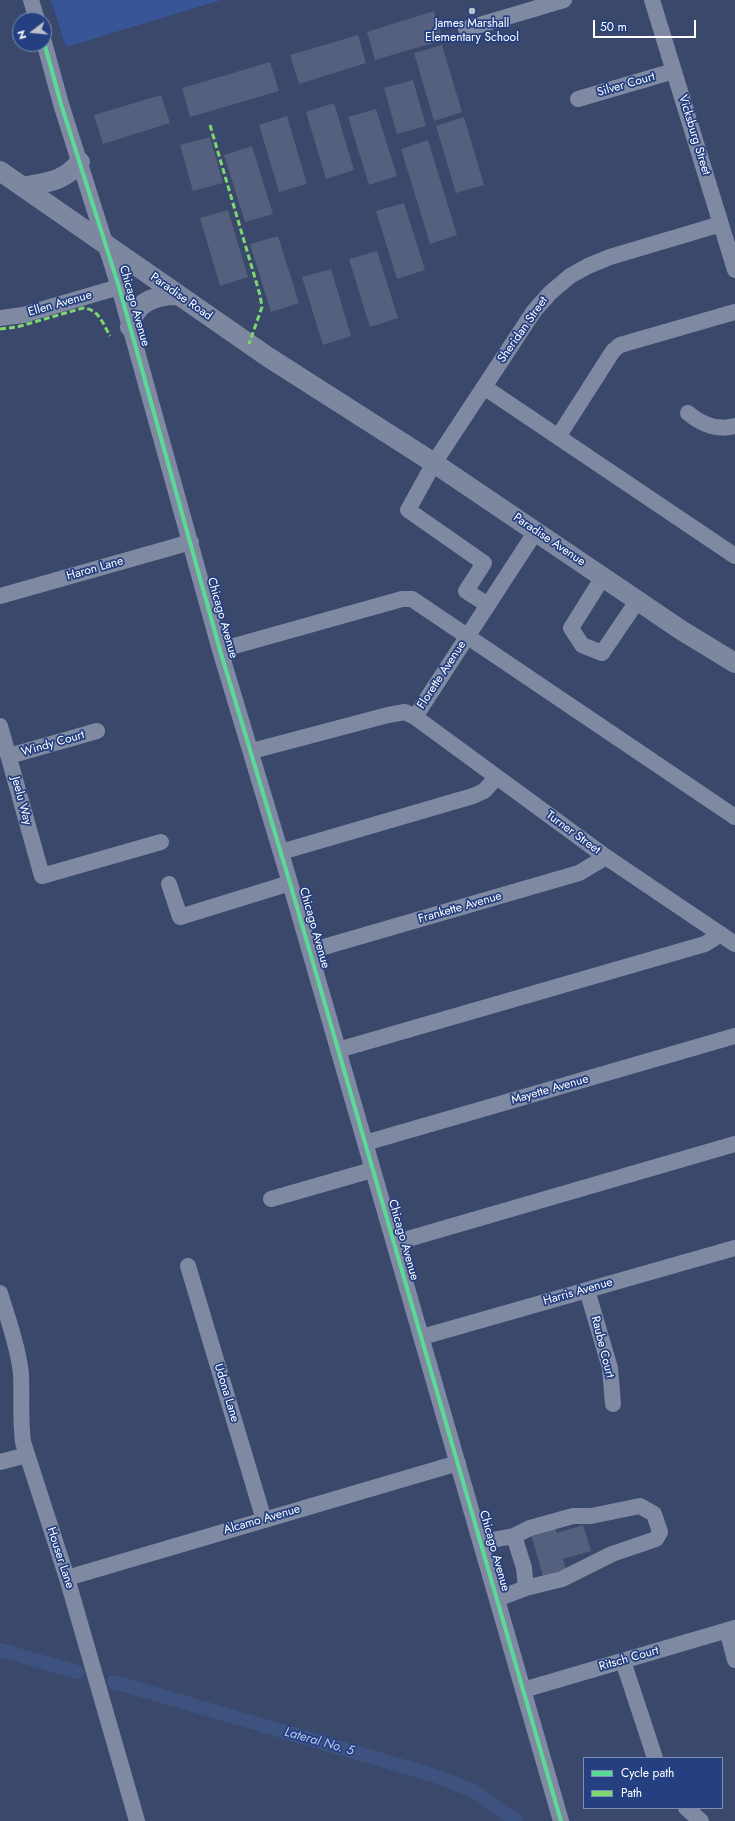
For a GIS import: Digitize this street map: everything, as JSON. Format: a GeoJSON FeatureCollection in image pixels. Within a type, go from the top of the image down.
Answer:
{"type":"FeatureCollection","features":[{"type":"Feature","properties":{"kind":"main road"},"geometry":{"type":"LineString","coordinates":[[23,187],[56,180],[70,173],[80,162]]}},
{"type":"Feature","properties":{"kind":"main road","name":"Paradise Road"},"geometry":{"type":"LineString","coordinates":[[0,171],[264,355],[364,418]]}},
{"type":"Feature","properties":{"kind":"main road"},"geometry":{"type":"LineString","coordinates":[[130,327],[132,316],[142,305],[162,295],[178,295]]}},
{"type":"Feature","properties":{"kind":"main road","name":"Paradise Avenue"},"geometry":{"type":"LineString","coordinates":[[364,418],[434,462],[603,577],[735,663]]}},
{"type":"Feature","properties":{"kind":"street"},"geometry":{"type":"LineString","coordinates":[[31,0],[35,12]]}},
{"type":"Feature","properties":{"kind":"street"},"geometry":{"type":"LineString","coordinates":[[466,29],[564,0]]}},
{"type":"Feature","properties":{"kind":"street","name":"Vicksburg Street"},"geometry":{"type":"LineString","coordinates":[[652,0],[735,270]]}},
{"type":"Feature","properties":{"kind":"street","name":"Chicago Avenue"},"geometry":{"type":"LineString","coordinates":[[47,52],[61,104],[119,287],[220,650],[252,750],[561,1821]]}},
{"type":"Feature","properties":{"kind":"street","name":"Silver Court"},"geometry":{"type":"LineString","coordinates":[[578,99],[674,71]]}},
{"type":"Feature","properties":{"kind":"street","name":"Sheridan Street"},"geometry":{"type":"LineString","coordinates":[[488,605],[466,591],[484,563],[408,510],[434,462],[534,311],[550,293],[570,276],[588,266],[610,257],[721,224]]}},
{"type":"Feature","properties":{"kind":"street","name":"Ellen Avenue"},"geometry":{"type":"LineString","coordinates":[[0,318],[23,315],[119,287]]}},
{"type":"Feature","properties":{"kind":"street"},"geometry":{"type":"LineString","coordinates":[[558,437],[613,351],[620,345],[735,312]]}},
{"type":"Feature","properties":{"kind":"street"},"geometry":{"type":"LineString","coordinates":[[484,387],[735,556]]}},
{"type":"Feature","properties":{"kind":"street"},"geometry":{"type":"LineString","coordinates":[[688,414],[697,421],[709,426],[722,428],[735,426]]}},
{"type":"Feature","properties":{"kind":"street","name":"Florette Avenue"},"geometry":{"type":"LineString","coordinates":[[252,750],[388,715],[405,712],[415,717],[536,531]]}},
{"type":"Feature","properties":{"kind":"street","name":"Haron Lane"},"geometry":{"type":"LineString","coordinates":[[0,596],[191,542]]}},
{"type":"Feature","properties":{"kind":"street"},"geometry":{"type":"LineString","coordinates":[[603,577],[571,628],[582,645],[602,653],[638,600]]}},
{"type":"Feature","properties":{"kind":"street"},"geometry":{"type":"LineString","coordinates":[[220,650],[402,599],[412,599],[735,817]]}},
{"type":"Feature","properties":{"kind":"street","name":"Turner Street"},"geometry":{"type":"LineString","coordinates":[[415,717],[606,856],[735,944]]}},
{"type":"Feature","properties":{"kind":"street","name":"Jeelu Way"},"geometry":{"type":"LineString","coordinates":[[0,726],[42,876],[160,842]]}},
{"type":"Feature","properties":{"kind":"street","name":"Windy Court"},"geometry":{"type":"LineString","coordinates":[[9,756],[97,731]]}},
{"type":"Feature","properties":{"kind":"street"},"geometry":{"type":"LineString","coordinates":[[281,852],[473,796],[484,791],[497,777]]}},
{"type":"Feature","properties":{"kind":"street","name":"Frankette Avenue"},"geometry":{"type":"LineString","coordinates":[[310,951],[579,873],[606,856]]}},
{"type":"Feature","properties":{"kind":"street"},"geometry":{"type":"LineString","coordinates":[[169,884],[180,917],[290,883]]}},
{"type":"Feature","properties":{"kind":"street"},"geometry":{"type":"LineString","coordinates":[[338,1050],[705,944],[721,934]]}},
{"type":"Feature","properties":{"kind":"street","name":"Mayette Avenue"},"geometry":{"type":"LineString","coordinates":[[365,1143],[735,1036]]}},
{"type":"Feature","properties":{"kind":"street"},"geometry":{"type":"LineString","coordinates":[[394,1243],[735,1144]]}},
{"type":"Feature","properties":{"kind":"street"},"geometry":{"type":"LineString","coordinates":[[271,1199],[372,1170]]}},
{"type":"Feature","properties":{"kind":"street","name":"Harris Avenue"},"geometry":{"type":"LineString","coordinates":[[422,1337],[735,1248]]}},
{"type":"Feature","properties":{"kind":"street","name":"Udona Lane"},"geometry":{"type":"LineString","coordinates":[[188,1266],[264,1520]]}},
{"type":"Feature","properties":{"kind":"street","name":"Raube Court"},"geometry":{"type":"LineString","coordinates":[[587,1290],[610,1368],[613,1404]]}},
{"type":"Feature","properties":{"kind":"street","name":"Houser Lane"},"geometry":{"type":"LineString","coordinates":[[0,1293],[18,1354],[21,1374],[20,1419],[27,1455],[67,1578],[137,1821]]}},
{"type":"Feature","properties":{"kind":"street"},"geometry":{"type":"LineString","coordinates":[[0,1462],[27,1455]]}},
{"type":"Feature","properties":{"kind":"street","name":"Alcamo Avenue"},"geometry":{"type":"LineString","coordinates":[[67,1578],[458,1463]]}},
{"type":"Feature","properties":{"kind":"street"},"geometry":{"type":"LineString","coordinates":[[481,1542],[514,1536],[530,1528],[573,1516],[591,1516],[640,1506],[654,1514],[660,1532],[656,1539],[612,1554],[562,1579],[526,1588],[497,1599]]}},
{"type":"Feature","properties":{"kind":"street"},"geometry":{"type":"LineString","coordinates":[[514,1536],[524,1568],[526,1588]]}},
{"type":"Feature","properties":{"kind":"street"},"geometry":{"type":"LineString","coordinates":[[731,1629],[735,1660]]}},
{"type":"Feature","properties":{"kind":"street","name":"Ritsch Court"},"geometry":{"type":"LineString","coordinates":[[523,1690],[731,1629]]}},
{"type":"Feature","properties":{"kind":"street"},"geometry":{"type":"LineString","coordinates":[[623,1661],[655,1757]]}},
{"type":"Feature","properties":{"kind":"street"},"geometry":{"type":"LineString","coordinates":[[687,1809],[701,1821]]}},
{"type":"Feature","properties":{"kind":"shaded area"},"geometry":{"type":"Polygon","coordinates":[[[51,0],[221,0],[66,47],[51,0]]]}},
{"type":"Feature","properties":{"kind":"building"},"geometry":{"type":"Polygon","coordinates":[[[434,11],[443,40],[375,60],[367,32],[434,11]]]}},
{"type":"Feature","properties":{"kind":"building"},"geometry":{"type":"Polygon","coordinates":[[[358,35],[366,63],[299,84],[290,55],[358,35]]]}},
{"type":"Feature","properties":{"kind":"building"},"geometry":{"type":"Polygon","coordinates":[[[442,45],[462,112],[434,121],[414,53],[442,45]]]}},
{"type":"Feature","properties":{"kind":"building"},"geometry":{"type":"Polygon","coordinates":[[[270,62],[279,91],[190,117],[182,88],[270,62]]]}},
{"type":"Feature","properties":{"kind":"building"},"geometry":{"type":"Polygon","coordinates":[[[413,80],[426,126],[397,134],[384,88],[413,80]]]}},
{"type":"Feature","properties":{"kind":"building"},"geometry":{"type":"Polygon","coordinates":[[[161,95],[170,123],[103,144],[94,115],[161,95]]]}},
{"type":"Feature","properties":{"kind":"building"},"geometry":{"type":"Polygon","coordinates":[[[334,103],[354,170],[326,179],[306,112],[334,103]]]}},
{"type":"Feature","properties":{"kind":"building"},"geometry":{"type":"Polygon","coordinates":[[[376,109],[397,176],[369,185],[348,117],[376,109]]]}},
{"type":"Feature","properties":{"kind":"building"},"geometry":{"type":"Polygon","coordinates":[[[287,116],[307,184],[279,192],[259,125],[287,116]]]}},
{"type":"Feature","properties":{"kind":"building"},"geometry":{"type":"Polygon","coordinates":[[[464,117],[484,185],[456,193],[436,126],[464,117]]]}},
{"type":"Feature","properties":{"kind":"building"},"geometry":{"type":"Polygon","coordinates":[[[210,137],[223,183],[193,191],[180,145],[210,137]]]}},
{"type":"Feature","properties":{"kind":"building"},"geometry":{"type":"Polygon","coordinates":[[[428,140],[457,235],[430,244],[401,149],[428,140]]]}},
{"type":"Feature","properties":{"kind":"building"},"geometry":{"type":"Polygon","coordinates":[[[252,146],[273,214],[245,222],[224,155],[252,146]]]}},
{"type":"Feature","properties":{"kind":"building"},"geometry":{"type":"Polygon","coordinates":[[[404,203],[425,270],[397,279],[376,211],[404,203]]]}},
{"type":"Feature","properties":{"kind":"building"},"geometry":{"type":"Polygon","coordinates":[[[228,210],[248,277],[220,286],[200,218],[228,210]]]}},
{"type":"Feature","properties":{"kind":"building"},"geometry":{"type":"Polygon","coordinates":[[[278,236],[299,303],[271,312],[250,244],[278,236]]]}},
{"type":"Feature","properties":{"kind":"building"},"geometry":{"type":"Polygon","coordinates":[[[377,251],[398,318],[370,327],[349,259],[377,251]]]}},
{"type":"Feature","properties":{"kind":"building"},"geometry":{"type":"Polygon","coordinates":[[[331,269],[351,336],[323,345],[302,277],[331,269]]]}},
{"type":"Feature","properties":{"kind":"building"},"geometry":{"type":"Polygon","coordinates":[[[554,1524],[557,1533],[583,1525],[591,1551],[563,1559],[566,1569],[543,1576],[530,1531],[554,1524]]]}},
{"type":"Feature","properties":{"kind":"waterway","name":"Lateral No. 5"},"geometry":{"type":"LineString","coordinates":[[0,1650],[77,1672]]}},
{"type":"Feature","properties":{"kind":"waterway","name":"Lateral No. 5"},"geometry":{"type":"LineString","coordinates":[[114,1682],[433,1775],[474,1791],[516,1821]]}},
{"type":"Feature","properties":{"kind":"marked path"},"geometry":{"type":"LineString","coordinates":[[210,125],[260,295],[262,307],[249,344]]}},
{"type":"Feature","properties":{"kind":"marked path"},"geometry":{"type":"LineString","coordinates":[[0,329],[17,327],[83,308],[97,314],[110,336]]}},
{"type":"Feature","properties":{"kind":"cycle path"},"geometry":{"type":"LineString","coordinates":[[47,52],[61,104],[119,287],[220,650],[290,883],[561,1821]]}},
{"type":"Feature","properties":{"kind":"place","name":"James Marshall Elementary School"},"geometry":{"type":"Point","coordinates":[472,11]}}]}
